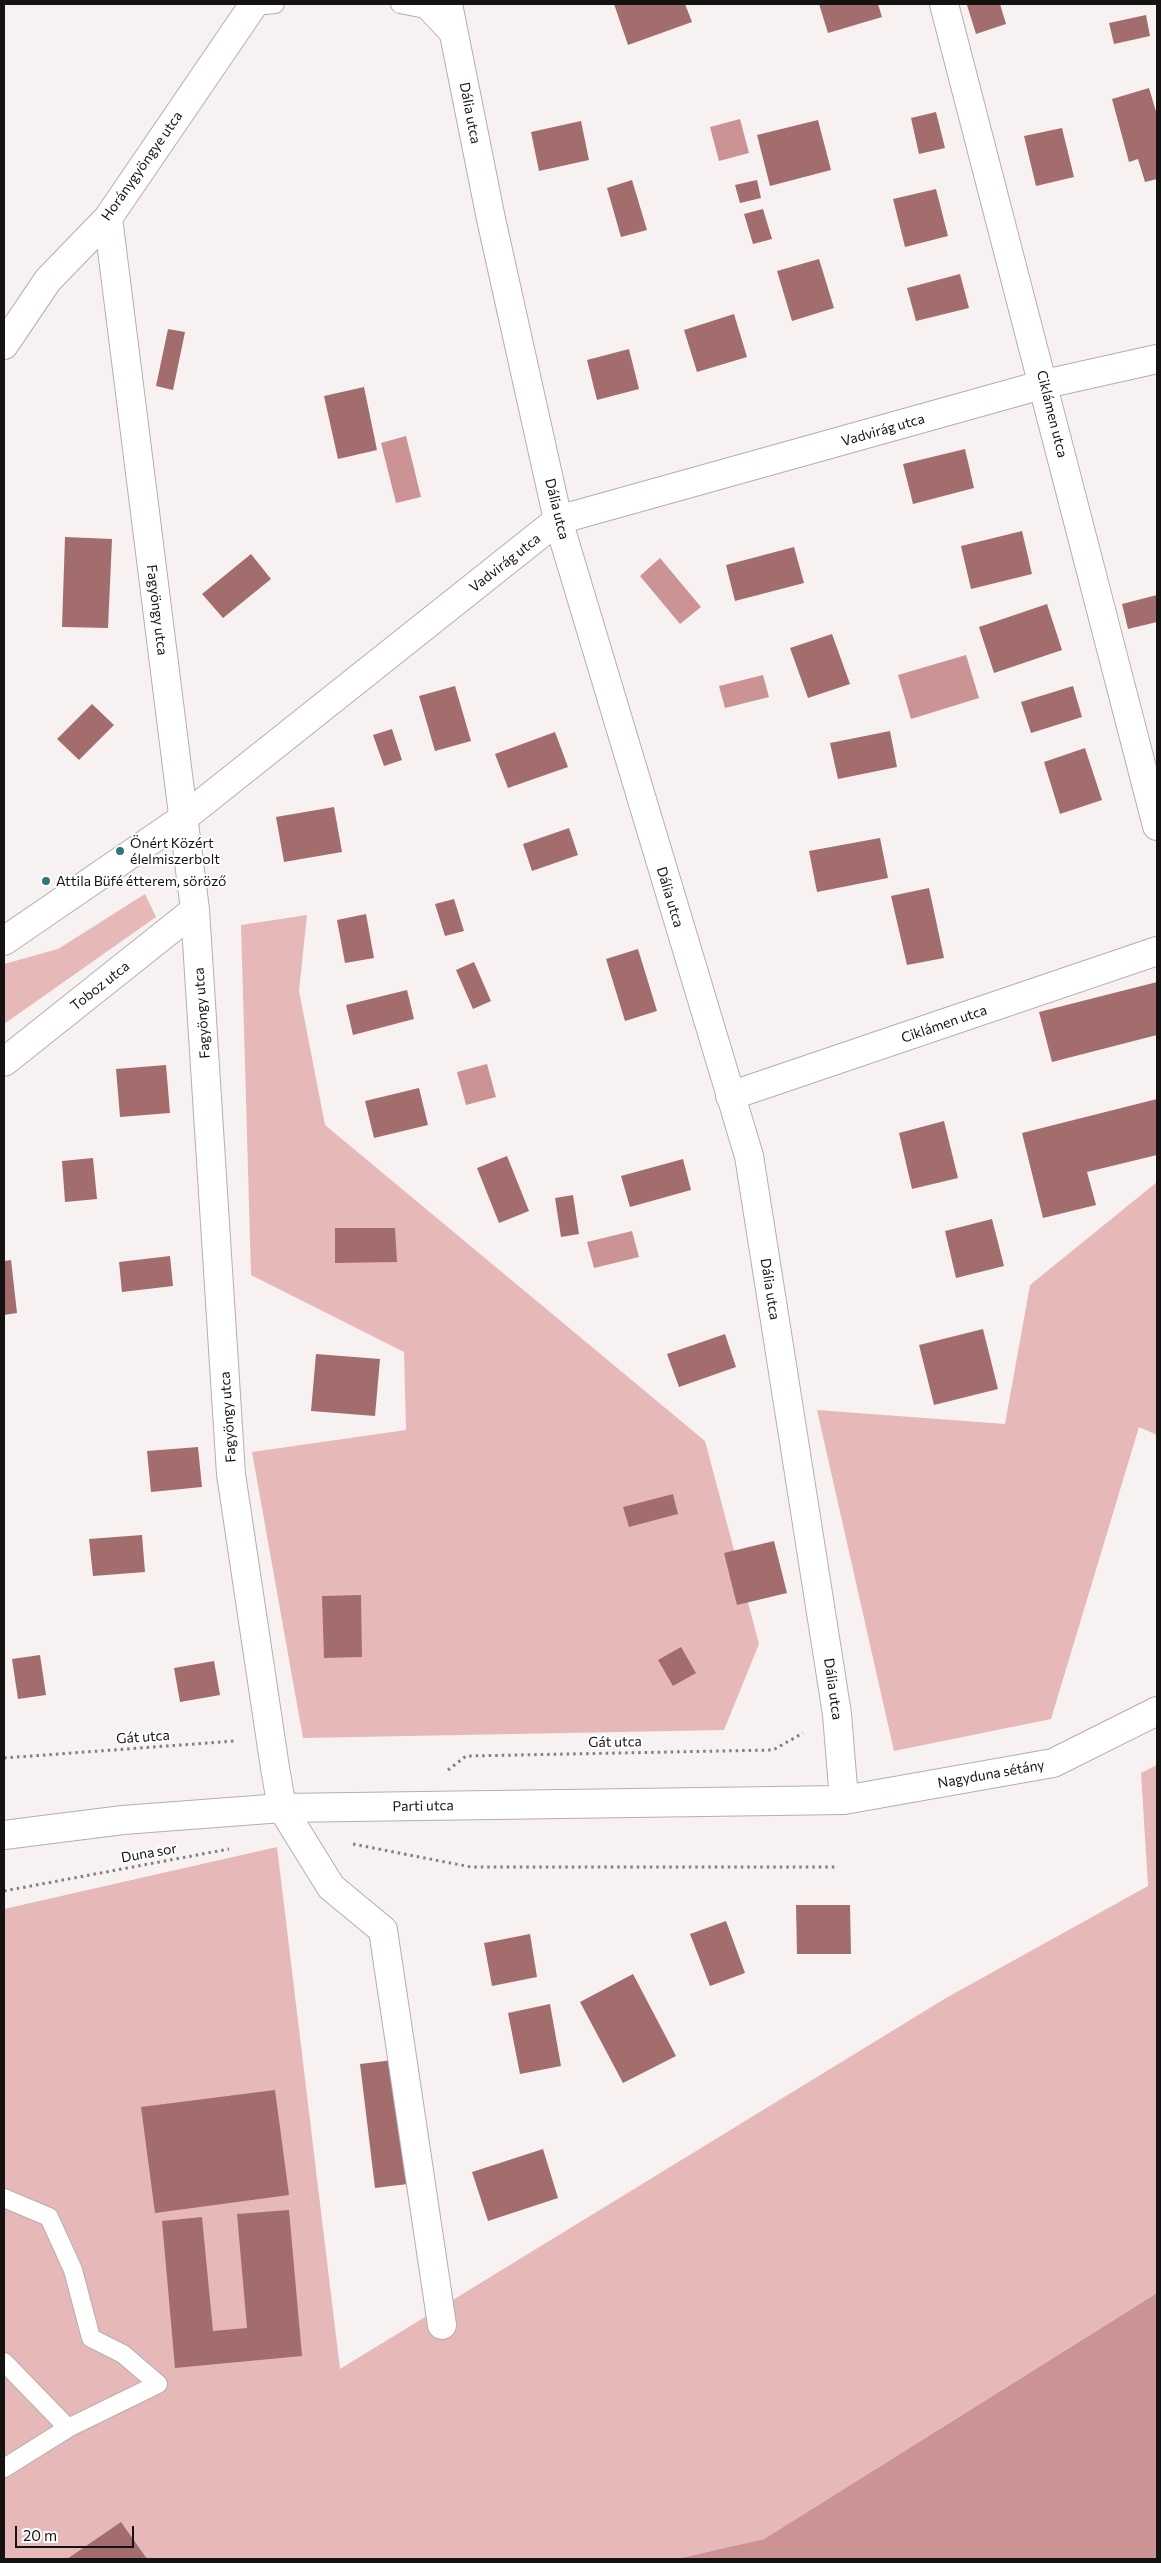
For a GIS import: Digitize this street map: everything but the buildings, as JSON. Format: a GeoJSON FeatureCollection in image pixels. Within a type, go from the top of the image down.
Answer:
{"type":"FeatureCollection","features":[{"type":"Feature","properties":{"kind":"street","name":"Horánygyöngye utca"},"geometry":{"type":"LineString","coordinates":[[4,345],[48,280],[108,218],[260,4]]}},
{"type":"Feature","properties":{"kind":"street","name":"Dália utca"},"geometry":{"type":"LineString","coordinates":[[448,4],[492,219],[558,520],[748,1156],[837,1714],[844,1800]]}},
{"type":"Feature","properties":{"kind":"street","name":"Ciklámen utca"},"geometry":{"type":"LineString","coordinates":[[944,4],[1045,384],[1157,826]]}},
{"type":"Feature","properties":{"kind":"street","name":"Fagyöngy utca"},"geometry":{"type":"LineString","coordinates":[[108,218],[182,819],[195,910],[231,1474],[282,1808]]}},
{"type":"Feature","properties":{"kind":"street","name":"Vadvirág utca"},"geometry":{"type":"LineString","coordinates":[[4,941],[182,819],[558,520],[1045,384],[1157,360]]}},
{"type":"Feature","properties":{"kind":"street","name":"Toboz utca"},"geometry":{"type":"LineString","coordinates":[[4,1062],[195,910]]}},
{"type":"Feature","properties":{"kind":"street","name":"Ciklámen utca"},"geometry":{"type":"LineString","coordinates":[[730,1096],[1157,951]]}},
{"type":"Feature","properties":{"kind":"street","name":"Nagyduna sétány"},"geometry":{"type":"LineString","coordinates":[[844,1800],[1053,1763],[1157,1711]]}},
{"type":"Feature","properties":{"kind":"street","name":"Parti utca"},"geometry":{"type":"LineString","coordinates":[[4,1835],[124,1820],[282,1808],[844,1800]]}},
{"type":"Feature","properties":{"kind":"street"},"geometry":{"type":"LineString","coordinates":[[282,1808],[331,1887],[383,1930],[442,2325]]}},
{"type":"Feature","properties":{"kind":"lane"},"geometry":{"type":"LineString","coordinates":[[400,4],[425,9],[456,41]]}},
{"type":"Feature","properties":{"kind":"lane"},"geometry":{"type":"LineString","coordinates":[[4,2198],[49,2217],[73,2270],[91,2338],[124,2354],[158,2384],[68,2428],[4,2468]]}},
{"type":"Feature","properties":{"kind":"lane"},"geometry":{"type":"LineString","coordinates":[[4,2362],[68,2428]]}},
{"type":"Feature","properties":{"kind":"path","name":"Gát utca"},"geometry":{"type":"LineString","coordinates":[[444,1773],[466,1756],[773,1750],[837,1714]]}},
{"type":"Feature","properties":{"kind":"path","name":"Gát utca"},"geometry":{"type":"LineString","coordinates":[[4,1758],[235,1741],[275,1768]]}},
{"type":"Feature","properties":{"kind":"path"},"geometry":{"type":"LineString","coordinates":[[297,1833],[471,1867],[836,1867]]}},
{"type":"Feature","properties":{"kind":"path","name":"Duna sor"},"geometry":{"type":"LineString","coordinates":[[4,1891],[234,1848]]}},
{"type":"Feature","properties":{"kind":"shaded area"},"geometry":{"type":"Polygon","coordinates":[[[740,119],[749,153],[719,161],[710,127],[740,119]]]}},
{"type":"Feature","properties":{"kind":"shaded area"},"geometry":{"type":"Polygon","coordinates":[[[406,436],[421,497],[396,503],[381,443],[406,436]]]}},
{"type":"Feature","properties":{"kind":"shaded area"},"geometry":{"type":"Polygon","coordinates":[[[660,558],[701,607],[680,624],[640,576],[660,558]]]}},
{"type":"Feature","properties":{"kind":"shaded area"},"geometry":{"type":"Polygon","coordinates":[[[966,655],[979,698],[911,719],[898,675],[966,655]]]}},
{"type":"Feature","properties":{"kind":"shaded area"},"geometry":{"type":"Polygon","coordinates":[[[763,675],[769,697],[725,708],[719,686],[763,675]]]}},
{"type":"Feature","properties":{"kind":"shaded area"},"geometry":{"type":"Polygon","coordinates":[[[145,894],[156,917],[4,1024],[4,964],[58,949],[145,894]]]}},
{"type":"Feature","properties":{"kind":"shaded area"},"geometry":{"type":"Polygon","coordinates":[[[307,915],[299,991],[325,1125],[705,1441],[759,1644],[724,1730],[303,1738],[252,1452],[406,1430],[404,1352],[251,1275],[241,925],[307,915]]]}},
{"type":"Feature","properties":{"kind":"shaded area"},"geometry":{"type":"Polygon","coordinates":[[[487,1064],[496,1097],[466,1105],[457,1072],[487,1064]]]}},
{"type":"Feature","properties":{"kind":"shaded area"},"geometry":{"type":"Polygon","coordinates":[[[1157,1182],[1157,1435],[1139,1427],[1051,1719],[894,1751],[817,1410],[1005,1424],[1030,1285],[1157,1182]]]}},
{"type":"Feature","properties":{"kind":"shaded area"},"geometry":{"type":"Polygon","coordinates":[[[632,1231],[639,1257],[594,1268],[587,1242],[632,1231]]]}},
{"type":"Feature","properties":{"kind":"shaded area"},"geometry":{"type":"Polygon","coordinates":[[[1157,1765],[1157,2293],[764,2539],[676,2559],[4,2559],[4,1909],[277,1847],[340,2369],[946,1998],[1148,1886],[1141,1773],[1157,1765]]]}},
{"type":"Feature","properties":{"kind":"shaded area"},"geometry":{"type":"Polygon","coordinates":[[[1157,2293],[1157,2559],[676,2559],[764,2539],[1157,2293]]]}},
{"type":"Feature","properties":{"kind":"place","name":"Önért Közért élelmiszerbolt"},"geometry":{"type":"Point","coordinates":[120,851]}},
{"type":"Feature","properties":{"kind":"place","name":"Attila Büfé étterem, söröző"},"geometry":{"type":"Point","coordinates":[46,881]}}]}
